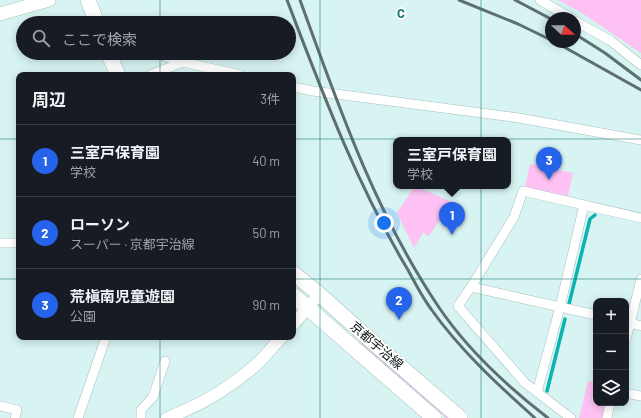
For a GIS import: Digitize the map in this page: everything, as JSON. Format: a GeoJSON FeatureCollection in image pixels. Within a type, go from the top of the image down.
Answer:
{"type":"FeatureCollection","features":[{"type":"Feature","properties":{"kind":"main road"},"geometry":{"type":"LineString","coordinates":[[0,14],[49,0]]}},
{"type":"Feature","properties":{"kind":"main road"},"geometry":{"type":"LineString","coordinates":[[88,0],[94,16]]}},
{"type":"Feature","properties":{"kind":"main road"},"geometry":{"type":"LineString","coordinates":[[111,60],[117,72]]}},
{"type":"Feature","properties":{"kind":"main road","name":"京都宇治線"},"geometry":{"type":"LineString","coordinates":[[296,275],[320,294],[460,418]]}},
{"type":"Feature","properties":{"kind":"main road","name":"京都宇治線"},"geometry":{"type":"LineString","coordinates":[[296,297],[434,418]]}},
{"type":"Feature","properties":{"kind":"street"},"geometry":{"type":"LineString","coordinates":[[540,0],[561,12]]}},
{"type":"Feature","properties":{"kind":"street"},"geometry":{"type":"LineString","coordinates":[[581,24],[611,41],[641,65]]}},
{"type":"Feature","properties":{"kind":"street"},"geometry":{"type":"LineString","coordinates":[[155,72],[161,64],[159,60]]}},
{"type":"Feature","properties":{"kind":"street"},"geometry":{"type":"LineString","coordinates":[[177,60],[227,72]]}},
{"type":"Feature","properties":{"kind":"street"},"geometry":{"type":"LineString","coordinates":[[157,72],[183,62]]}},
{"type":"Feature","properties":{"kind":"street"},"geometry":{"type":"LineString","coordinates":[[296,88],[519,118],[641,140]]}},
{"type":"Feature","properties":{"kind":"street"},"geometry":{"type":"LineString","coordinates":[[571,418],[525,383],[458,306],[514,217],[523,191],[641,218]]}},
{"type":"Feature","properties":{"kind":"street"},"geometry":{"type":"LineString","coordinates":[[536,392],[560,307],[584,205]]}},
{"type":"Feature","properties":{"kind":"street"},"geometry":{"type":"LineString","coordinates":[[0,243],[16,243]]}},
{"type":"Feature","properties":{"kind":"street"},"geometry":{"type":"LineString","coordinates":[[629,320],[641,279]]}},
{"type":"Feature","properties":{"kind":"street"},"geometry":{"type":"LineString","coordinates":[[471,287],[593,314]]}},
{"type":"Feature","properties":{"kind":"street"},"geometry":{"type":"LineString","coordinates":[[296,322],[320,294]]}},
{"type":"Feature","properties":{"kind":"street"},"geometry":{"type":"LineString","coordinates":[[629,323],[641,326]]}},
{"type":"Feature","properties":{"kind":"street"},"geometry":{"type":"LineString","coordinates":[[78,418],[105,340]]}},
{"type":"Feature","properties":{"kind":"street"},"geometry":{"type":"LineString","coordinates":[[167,418],[190,409],[228,387],[259,362],[279,340]]}},
{"type":"Feature","properties":{"kind":"street"},"geometry":{"type":"LineString","coordinates":[[141,418],[141,410],[153,397],[165,361]]}},
{"type":"Feature","properties":{"kind":"street"},"geometry":{"type":"LineString","coordinates":[[629,394],[641,396]]}},
{"type":"Feature","properties":{"kind":"street"},"geometry":{"type":"LineString","coordinates":[[0,406],[16,410],[15,418]]}},
{"type":"Feature","properties":{"kind":"street"},"geometry":{"type":"LineString","coordinates":[[606,418],[609,406]]}},
{"type":"Feature","properties":{"kind":"green space"},"geometry":{"type":"Polygon","coordinates":[[[558,0],[641,0],[641,53],[581,12],[558,0]]]}},
{"type":"Feature","properties":{"kind":"green space"},"geometry":{"type":"Polygon","coordinates":[[[530,164],[573,173],[568,196],[525,187],[530,164]]]}},
{"type":"Feature","properties":{"kind":"green space"},"geometry":{"type":"Polygon","coordinates":[[[413,189],[422,189],[461,206],[449,227],[439,221],[429,236],[423,233],[414,248],[397,213],[413,189]]]}},
{"type":"Feature","properties":{"kind":"green space"},"geometry":{"type":"Polygon","coordinates":[[[363,342],[451,418],[446,418],[361,344],[363,342]]]}},
{"type":"Feature","properties":{"kind":"green space"},"geometry":{"type":"Polygon","coordinates":[[[588,381],[593,382],[593,406],[606,406],[603,418],[579,418],[588,381]]]}},
{"type":"Feature","properties":{"kind":"waterway"},"geometry":{"type":"LineString","coordinates":[[569,304],[590,219],[595,215]]}},
{"type":"Feature","properties":{"kind":"waterway"},"geometry":{"type":"LineString","coordinates":[[547,391],[565,319]]}},
{"type":"Feature","properties":{"kind":"railway"},"geometry":{"type":"LineString","coordinates":[[287,0],[293,16]]}},
{"type":"Feature","properties":{"kind":"railway"},"geometry":{"type":"LineString","coordinates":[[300,0],[360,157],[395,233],[416,270],[438,306],[461,337],[503,380],[548,418]]}},
{"type":"Feature","properties":{"kind":"railway"},"geometry":{"type":"LineString","coordinates":[[459,0],[518,24],[545,37]]}},
{"type":"Feature","properties":{"kind":"railway"},"geometry":{"type":"LineString","coordinates":[[515,0],[545,16]]}},
{"type":"Feature","properties":{"kind":"railway"},"geometry":{"type":"LineString","coordinates":[[296,23],[327,103],[372,205],[422,295],[454,339],[493,380],[535,418]]}},
{"type":"Feature","properties":{"kind":"railway"},"geometry":{"type":"LineString","coordinates":[[581,38],[605,53],[641,80]]}},
{"type":"Feature","properties":{"kind":"railway"},"geometry":{"type":"LineString","coordinates":[[566,48],[641,90]]}},
{"type":"Feature","properties":{"kind":"place","name":"荒槇南児童遊園"},"geometry":{"type":"Point","coordinates":[549,180]}},
{"type":"Feature","properties":{"kind":"place","name":"三室戸保育園"},"geometry":{"type":"Point","coordinates":[452,235]}},
{"type":"Feature","properties":{"kind":"place","name":"ローソン"},"geometry":{"type":"Point","coordinates":[399,320]}}]}
